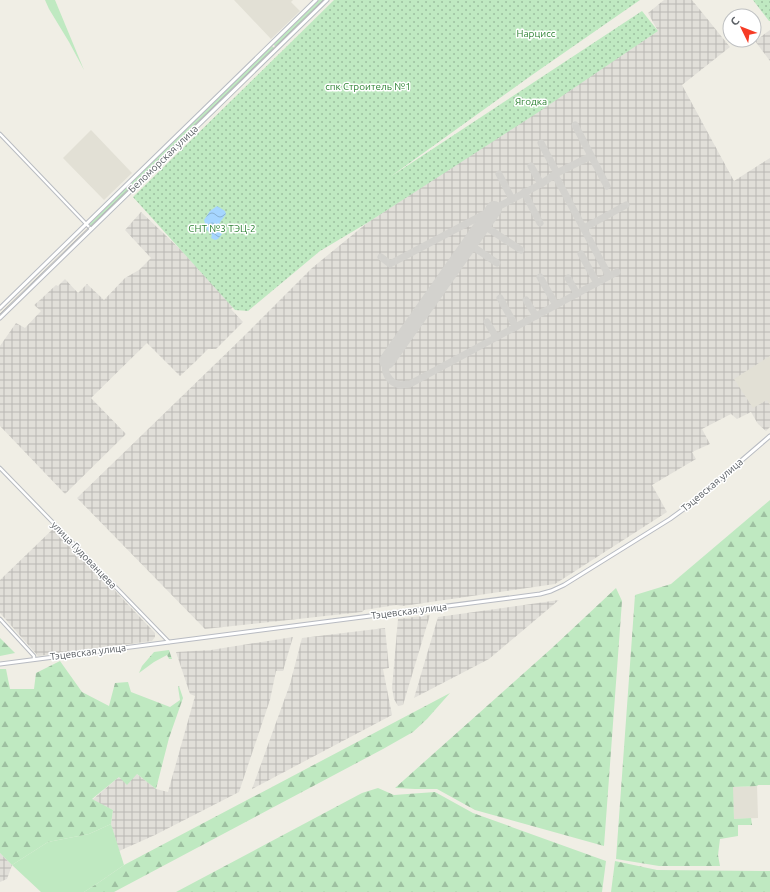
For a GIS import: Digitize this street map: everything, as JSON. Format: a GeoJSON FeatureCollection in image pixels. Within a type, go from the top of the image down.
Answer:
{"type":"FeatureCollection","features":[{"type":"Feature","properties":{"kind":"main road","name":"Беломорская улица"},"geometry":{"type":"LineString","coordinates":[[1,307],[316,0]]}},
{"type":"Feature","properties":{"kind":"main road","name":"Беломорская улица"},"geometry":{"type":"LineString","coordinates":[[0,318],[327,0]]}},
{"type":"Feature","properties":{"kind":"main road"},"geometry":{"type":"LineString","coordinates":[[1,307],[7,312]]}},
{"type":"Feature","properties":{"kind":"main road","name":"Тэцевская улица"},"geometry":{"type":"LineString","coordinates":[[0,664],[530,596],[551,591],[564,585],[681,511],[702,495],[770,436]]}},
{"type":"Feature","properties":{"kind":"street"},"geometry":{"type":"LineString","coordinates":[[0,134],[91,229]]}},
{"type":"Feature","properties":{"kind":"street","name":"улица Гудованцева"},"geometry":{"type":"LineString","coordinates":[[0,468],[169,642]]}},
{"type":"Feature","properties":{"kind":"street"},"geometry":{"type":"LineString","coordinates":[[0,619],[34,656],[34,659]]}},
{"type":"Feature","properties":{"kind":"shaded area"},"geometry":{"type":"Polygon","coordinates":[[[234,0],[293,0],[291,2],[300,11],[271,39],[234,0]]]}},
{"type":"Feature","properties":{"kind":"shaded area"},"geometry":{"type":"Polygon","coordinates":[[[664,0],[692,0],[722,37],[722,48],[729,48],[682,85],[734,181],[770,158],[770,427],[766,431],[758,424],[751,412],[737,419],[731,414],[702,429],[710,444],[692,452],[696,459],[652,485],[667,512],[555,584],[403,606],[396,605],[364,610],[362,612],[205,629],[77,498],[312,268],[367,223],[658,31],[648,13],[664,0]]]}},
{"type":"Feature","properties":{"kind":"shaded area"},"geometry":{"type":"Polygon","coordinates":[[[770,30],[770,61],[760,48],[762,48],[762,36],[770,30]]]}},
{"type":"Feature","properties":{"kind":"shaded area"},"geometry":{"type":"Polygon","coordinates":[[[91,130],[132,173],[104,200],[63,158],[91,130]]]}},
{"type":"Feature","properties":{"kind":"shaded area"},"geometry":{"type":"Polygon","coordinates":[[[141,212],[181,250],[233,307],[231,309],[243,322],[216,349],[208,349],[180,376],[147,343],[91,398],[126,434],[65,494],[0,426],[0,346],[16,323],[25,328],[41,311],[34,305],[65,279],[78,293],[87,284],[104,300],[125,278],[139,270],[151,258],[125,230],[141,212]]]}},
{"type":"Feature","properties":{"kind":"shaded area"},"geometry":{"type":"Polygon","coordinates":[[[770,356],[770,405],[767,400],[753,408],[734,379],[770,356]]]}},
{"type":"Feature","properties":{"kind":"shaded area"},"geometry":{"type":"Polygon","coordinates":[[[55,527],[155,633],[155,637],[152,641],[38,656],[0,613],[0,580],[55,527]]]}},
{"type":"Feature","properties":{"kind":"shaded area"},"geometry":{"type":"Polygon","coordinates":[[[559,600],[489,659],[414,698],[438,617],[559,600]]]}},
{"type":"Feature","properties":{"kind":"shaded area"},"geometry":{"type":"Polygon","coordinates":[[[430,615],[403,705],[398,706],[394,699],[392,688],[398,619],[430,615]]]}},
{"type":"Feature","properties":{"kind":"shaded area"},"geometry":{"type":"Polygon","coordinates":[[[385,628],[389,668],[383,669],[392,715],[252,789],[290,684],[302,638],[385,628]]]}},
{"type":"Feature","properties":{"kind":"shaded area"},"geometry":{"type":"Polygon","coordinates":[[[293,637],[283,671],[276,671],[270,700],[239,792],[155,835],[119,851],[111,824],[113,810],[92,800],[119,777],[137,774],[156,789],[168,792],[195,696],[190,694],[176,652],[211,650],[293,637]]]}},
{"type":"Feature","properties":{"kind":"shaded area"},"geometry":{"type":"Polygon","coordinates":[[[757,786],[758,818],[734,819],[732,787],[757,786]]]}},
{"type":"Feature","properties":{"kind":"shaded area"},"geometry":{"type":"Polygon","coordinates":[[[0,853],[12,865],[7,879],[0,882],[0,853]]]}},
{"type":"Feature","properties":{"kind":"green space"},"geometry":{"type":"Polygon","coordinates":[[[45,0],[55,0],[84,70],[49,9],[45,0]]]}},
{"type":"Feature","properties":{"kind":"green space"},"geometry":{"type":"Polygon","coordinates":[[[319,0],[325,0],[276,47],[273,44],[319,0]]]}},
{"type":"Feature","properties":{"kind":"green space"},"geometry":{"type":"Polygon","coordinates":[[[334,0],[640,0],[390,177],[642,11],[658,31],[537,113],[367,223],[320,251],[248,311],[235,310],[133,197],[334,0]]]}},
{"type":"Feature","properties":{"kind":"green space"},"geometry":{"type":"Polygon","coordinates":[[[753,0],[770,0],[770,21],[762,12],[762,8],[759,8],[753,0]]]}},
{"type":"Feature","properties":{"kind":"green space"},"geometry":{"type":"Polygon","coordinates":[[[271,45],[275,49],[91,227],[87,224],[271,45]]]}},
{"type":"Feature","properties":{"kind":"green space"},"geometry":{"type":"Polygon","coordinates":[[[770,500],[770,785],[733,787],[734,819],[751,818],[752,825],[738,825],[738,836],[720,839],[718,855],[720,866],[659,866],[616,859],[635,595],[671,584],[770,500]]]}},
{"type":"Feature","properties":{"kind":"green space"},"geometry":{"type":"Polygon","coordinates":[[[616,588],[622,601],[604,846],[475,810],[437,789],[395,788],[552,648],[616,588]]]}},
{"type":"Feature","properties":{"kind":"green space"},"geometry":{"type":"Polygon","coordinates":[[[0,638],[15,653],[0,656],[0,638]]]}},
{"type":"Feature","properties":{"kind":"green space"},"geometry":{"type":"Polygon","coordinates":[[[169,650],[172,659],[169,659],[167,655],[139,673],[142,666],[154,652],[169,650]]]}},
{"type":"Feature","properties":{"kind":"green space"},"geometry":{"type":"Polygon","coordinates":[[[60,661],[82,692],[109,706],[115,683],[128,682],[131,692],[170,707],[180,700],[179,686],[183,698],[169,738],[156,789],[137,774],[127,785],[119,777],[92,799],[113,810],[111,824],[89,834],[48,842],[12,865],[0,853],[0,669],[6,669],[10,689],[34,689],[36,673],[60,661]]]}},
{"type":"Feature","properties":{"kind":"green space"},"geometry":{"type":"Polygon","coordinates":[[[450,693],[427,719],[413,732],[383,749],[114,892],[84,892],[124,865],[450,693]]]}},
{"type":"Feature","properties":{"kind":"green space"},"geometry":{"type":"Polygon","coordinates":[[[378,788],[394,795],[435,792],[473,813],[606,861],[602,892],[176,892],[362,793],[378,788]]]}},
{"type":"Feature","properties":{"kind":"green space"},"geometry":{"type":"Polygon","coordinates":[[[111,824],[124,865],[84,892],[41,892],[12,865],[48,842],[89,834],[111,824]]]}},
{"type":"Feature","properties":{"kind":"green space"},"geometry":{"type":"Polygon","coordinates":[[[615,861],[657,870],[770,871],[770,892],[611,892],[615,861]]]}},
{"type":"Feature","properties":{"kind":"water"},"geometry":{"type":"Polygon","coordinates":[[[217,206],[225,211],[226,214],[219,226],[222,234],[215,240],[211,238],[212,235],[207,230],[204,220],[210,211],[217,206]]]}},
{"type":"Feature","properties":{"kind":"taxiway"},"geometry":{"type":"LineString","coordinates":[[575,125],[607,186]]}},
{"type":"Feature","properties":{"kind":"taxiway"},"geometry":{"type":"LineString","coordinates":[[541,143],[557,173]]}},
{"type":"Feature","properties":{"kind":"taxiway"},"geometry":{"type":"LineString","coordinates":[[381,257],[390,264],[591,156]]}},
{"type":"Feature","properties":{"kind":"taxiway"},"geometry":{"type":"LineString","coordinates":[[531,166],[541,184]]}},
{"type":"Feature","properties":{"kind":"taxiway"},"geometry":{"type":"LineString","coordinates":[[499,174],[512,199]]}},
{"type":"Feature","properties":{"kind":"taxiway"},"geometry":{"type":"LineString","coordinates":[[555,175],[609,276]]}},
{"type":"Feature","properties":{"kind":"taxiway"},"geometry":{"type":"LineString","coordinates":[[524,192],[540,223]]}},
{"type":"Feature","properties":{"kind":"taxiway"},"geometry":{"type":"LineString","coordinates":[[584,228],[626,205]]}},
{"type":"Feature","properties":{"kind":"taxiway"},"geometry":{"type":"LineString","coordinates":[[483,225],[521,250]]}},
{"type":"Feature","properties":{"kind":"taxiway"},"geometry":{"type":"LineString","coordinates":[[469,244],[497,263]]}},
{"type":"Feature","properties":{"kind":"taxiway"},"geometry":{"type":"LineString","coordinates":[[581,254],[597,283]]}},
{"type":"Feature","properties":{"kind":"taxiway"},"geometry":{"type":"LineString","coordinates":[[387,361],[385,369],[390,379],[396,384],[410,384],[617,272]]}},
{"type":"Feature","properties":{"kind":"taxiway"},"geometry":{"type":"LineString","coordinates":[[540,277],[556,305]]}},
{"type":"Feature","properties":{"kind":"taxiway"},"geometry":{"type":"LineString","coordinates":[[568,278],[577,294]]}},
{"type":"Feature","properties":{"kind":"taxiway"},"geometry":{"type":"LineString","coordinates":[[500,298],[516,327]]}},
{"type":"Feature","properties":{"kind":"taxiway"},"geometry":{"type":"LineString","coordinates":[[526,300],[536,316]]}},
{"type":"Feature","properties":{"kind":"taxiway"},"geometry":{"type":"LineString","coordinates":[[487,322],[496,337]]}},
{"type":"Feature","properties":{"kind":"runway"},"geometry":{"type":"LineString","coordinates":[[387,361],[494,209]]}},
{"type":"Feature","properties":{"kind":"tram line"},"geometry":{"type":"LineString","coordinates":[[0,314],[323,0]]}},
{"type":"Feature","properties":{"kind":"park label","name":"Нарцисс"},"geometry":{"type":"Point","coordinates":[536,33]}},
{"type":"Feature","properties":{"kind":"park label","name":"спк Строитель №1"},"geometry":{"type":"Point","coordinates":[368,86]}},
{"type":"Feature","properties":{"kind":"park label","name":"Ягодка"},"geometry":{"type":"Point","coordinates":[531,101]}},
{"type":"Feature","properties":{"kind":"park label","name":"СНТ №3 ТЭЦ-2"},"geometry":{"type":"Point","coordinates":[222,228]}}]}
